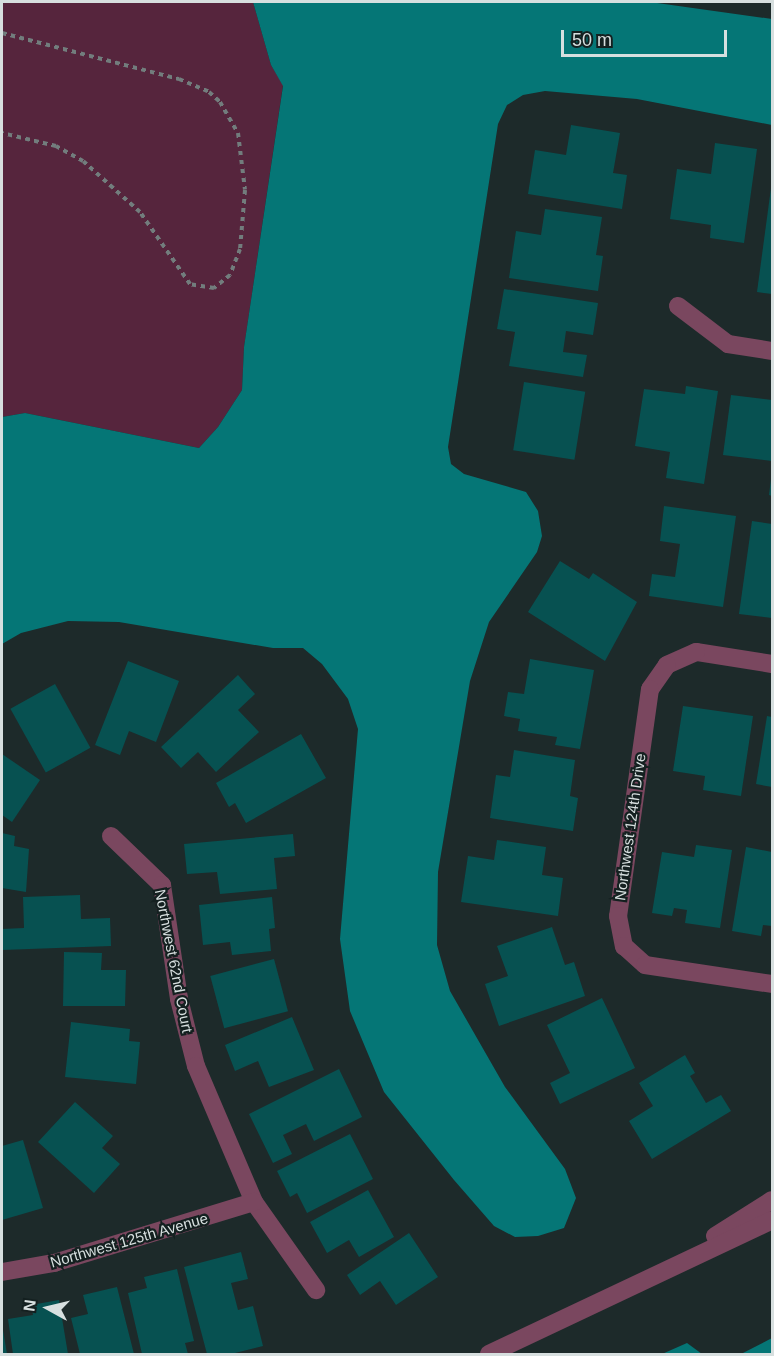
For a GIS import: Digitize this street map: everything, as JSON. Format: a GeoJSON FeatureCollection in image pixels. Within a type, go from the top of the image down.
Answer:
{"type":"FeatureCollection","features":[{"type":"Feature","properties":{"kind":"street"},"geometry":{"type":"LineString","coordinates":[[678,306],[728,344],[772,351]]}},
{"type":"Feature","properties":{"kind":"street","name":"Northwest 124th Drive"},"geometry":{"type":"LineString","coordinates":[[772,664],[696,652],[667,665],[650,689],[618,916],[624,946],[645,965],[772,984]]}},
{"type":"Feature","properties":{"kind":"street","name":"Northwest 62nd Court"},"geometry":{"type":"LineString","coordinates":[[111,836],[162,885],[179,999],[196,1066],[254,1202],[316,1290]]}},
{"type":"Feature","properties":{"kind":"street"},"geometry":{"type":"LineString","coordinates":[[642,1280],[772,1200]]}},
{"type":"Feature","properties":{"kind":"street","name":"Northwest 125th Avenue"},"geometry":{"type":"LineString","coordinates":[[2,1272],[54,1263],[254,1202]]}},
{"type":"Feature","properties":{"kind":"street"},"geometry":{"type":"LineString","coordinates":[[489,1354],[772,1220]]}},
{"type":"Feature","properties":{"kind":"path"},"geometry":{"type":"LineString","coordinates":[[2,33],[179,79],[209,92],[220,102],[238,133],[244,171],[243,230],[230,275],[214,288],[190,284],[140,212],[83,161],[56,146],[2,133]]}},
{"type":"Feature","properties":{"kind":"shaded area"},"geometry":{"type":"Polygon","coordinates":[[[2,2],[253,2],[271,65],[283,85],[244,347],[242,390],[218,427],[199,448],[25,413],[2,417],[2,2]]]}},
{"type":"Feature","properties":{"kind":"water"},"geometry":{"type":"Polygon","coordinates":[[[253,2],[650,2],[772,19],[772,125],[637,99],[545,91],[523,95],[507,105],[498,124],[448,447],[451,464],[464,474],[526,492],[538,511],[542,536],[537,552],[489,622],[470,681],[438,872],[437,945],[450,991],[505,1087],[565,1169],[576,1198],[564,1228],[538,1236],[515,1237],[494,1226],[454,1180],[384,1092],[350,1011],[340,939],[358,729],[348,699],[322,664],[303,648],[273,648],[119,622],[68,621],[21,633],[2,644],[2,417],[25,413],[199,448],[218,427],[242,390],[244,347],[283,86],[271,65],[253,2]]]}},
{"type":"Feature","properties":{"kind":"water"},"geometry":{"type":"Polygon","coordinates":[[[772,1338],[772,1354],[741,1354],[772,1338]]]}},
{"type":"Feature","properties":{"kind":"water"},"geometry":{"type":"Polygon","coordinates":[[[687,1343],[702,1354],[662,1354],[687,1343]]]}},
{"type":"Feature","properties":{"kind":"building"},"geometry":{"type":"Polygon","coordinates":[[[571,125],[620,133],[613,173],[627,175],[622,209],[528,194],[535,150],[566,155],[571,125]]]}},
{"type":"Feature","properties":{"kind":"building"},"geometry":{"type":"Polygon","coordinates":[[[715,143],[757,149],[744,243],[710,238],[711,225],[670,219],[677,169],[711,174],[715,143]]]}},
{"type":"Feature","properties":{"kind":"building"},"geometry":{"type":"Polygon","coordinates":[[[772,188],[772,294],[757,292],[772,188]]]}},
{"type":"Feature","properties":{"kind":"building"},"geometry":{"type":"Polygon","coordinates":[[[545,209],[602,217],[596,255],[603,256],[598,291],[509,278],[516,231],[541,235],[545,209]]]}},
{"type":"Feature","properties":{"kind":"building"},"geometry":{"type":"Polygon","coordinates":[[[504,289],[598,303],[593,335],[566,331],[563,352],[587,355],[583,377],[509,366],[515,332],[497,329],[504,289]]]}},
{"type":"Feature","properties":{"kind":"building"},"geometry":{"type":"Polygon","coordinates":[[[524,382],[585,392],[574,460],[513,450],[524,382]]]}},
{"type":"Feature","properties":{"kind":"building"},"geometry":{"type":"Polygon","coordinates":[[[686,386],[718,391],[704,484],[666,478],[670,452],[635,446],[644,389],[685,394],[686,386]]]}},
{"type":"Feature","properties":{"kind":"building"},"geometry":{"type":"Polygon","coordinates":[[[731,395],[772,400],[772,461],[723,455],[731,395]]]}},
{"type":"Feature","properties":{"kind":"building"},"geometry":{"type":"Polygon","coordinates":[[[772,479],[772,496],[769,495],[772,479]]]}},
{"type":"Feature","properties":{"kind":"building"},"geometry":{"type":"Polygon","coordinates":[[[664,506],[736,516],[723,607],[649,596],[652,574],[675,577],[680,544],[660,541],[664,506]]]}},
{"type":"Feature","properties":{"kind":"building"},"geometry":{"type":"Polygon","coordinates":[[[752,521],[772,524],[772,618],[739,614],[752,521]]]}},
{"type":"Feature","properties":{"kind":"building"},"geometry":{"type":"Polygon","coordinates":[[[560,561],[589,579],[593,573],[637,602],[605,661],[528,612],[560,561]]]}},
{"type":"Feature","properties":{"kind":"building"},"geometry":{"type":"Polygon","coordinates":[[[530,659],[594,670],[580,749],[555,745],[557,737],[518,731],[520,719],[504,716],[508,692],[524,694],[530,659]]]}},
{"type":"Feature","properties":{"kind":"building"},"geometry":{"type":"Polygon","coordinates":[[[128,661],[179,681],[156,742],[129,731],[120,755],[95,745],[128,661]]]}},
{"type":"Feature","properties":{"kind":"building"},"geometry":{"type":"Polygon","coordinates":[[[238,675],[255,694],[238,710],[259,732],[216,772],[198,752],[181,768],[161,747],[238,675]]]}},
{"type":"Feature","properties":{"kind":"building"},"geometry":{"type":"Polygon","coordinates":[[[55,684],[90,748],[46,773],[10,709],[55,684]]]}},
{"type":"Feature","properties":{"kind":"building"},"geometry":{"type":"Polygon","coordinates":[[[683,706],[753,716],[741,796],[703,790],[705,776],[673,771],[683,706]]]}},
{"type":"Feature","properties":{"kind":"building"},"geometry":{"type":"Polygon","coordinates":[[[767,716],[772,717],[772,787],[756,784],[767,716]]]}},
{"type":"Feature","properties":{"kind":"building"},"geometry":{"type":"Polygon","coordinates":[[[301,734],[326,778],[246,823],[235,803],[229,807],[216,783],[301,734]]]}},
{"type":"Feature","properties":{"kind":"building"},"geometry":{"type":"Polygon","coordinates":[[[514,750],[575,760],[570,796],[578,798],[573,831],[490,818],[496,775],[510,777],[514,750]]]}},
{"type":"Feature","properties":{"kind":"building"},"geometry":{"type":"Polygon","coordinates":[[[2,754],[40,780],[12,822],[2,815],[2,754]]]}},
{"type":"Feature","properties":{"kind":"building"},"geometry":{"type":"Polygon","coordinates":[[[2,833],[15,836],[14,846],[29,849],[26,892],[2,888],[2,833]]]}},
{"type":"Feature","properties":{"kind":"building"},"geometry":{"type":"Polygon","coordinates":[[[293,834],[295,856],[274,858],[277,889],[220,894],[217,872],[187,874],[184,844],[293,834]]]}},
{"type":"Feature","properties":{"kind":"building"},"geometry":{"type":"Polygon","coordinates":[[[497,840],[546,847],[542,875],[563,878],[558,916],[461,902],[468,856],[494,860],[497,840]]]}},
{"type":"Feature","properties":{"kind":"building"},"geometry":{"type":"Polygon","coordinates":[[[696,845],[732,850],[720,928],[685,923],[687,910],[674,908],[672,916],[652,913],[662,852],[694,857],[696,845]]]}},
{"type":"Feature","properties":{"kind":"building"},"geometry":{"type":"Polygon","coordinates":[[[746,847],[772,852],[772,926],[763,925],[761,936],[732,931],[746,847]]]}},
{"type":"Feature","properties":{"kind":"building"},"geometry":{"type":"Polygon","coordinates":[[[80,895],[81,919],[110,918],[111,946],[2,950],[2,929],[24,928],[23,897],[80,895]]]}},
{"type":"Feature","properties":{"kind":"building"},"geometry":{"type":"Polygon","coordinates":[[[272,897],[275,928],[269,929],[271,951],[232,955],[230,942],[203,945],[199,905],[272,897]]]}},
{"type":"Feature","properties":{"kind":"building"},"geometry":{"type":"Polygon","coordinates":[[[552,927],[565,965],[574,962],[585,996],[499,1026],[485,984],[508,976],[497,946],[552,927]]]}},
{"type":"Feature","properties":{"kind":"building"},"geometry":{"type":"Polygon","coordinates":[[[64,952],[102,953],[101,970],[126,970],[125,1006],[63,1006],[64,952]]]}},
{"type":"Feature","properties":{"kind":"building"},"geometry":{"type":"Polygon","coordinates":[[[274,959],[288,1011],[224,1028],[210,976],[274,959]]]}},
{"type":"Feature","properties":{"kind":"building"},"geometry":{"type":"Polygon","coordinates":[[[602,998],[635,1068],[560,1104],[550,1083],[570,1073],[547,1025],[602,998]]]}},
{"type":"Feature","properties":{"kind":"building"},"geometry":{"type":"Polygon","coordinates":[[[292,1017],[314,1070],[269,1087],[258,1061],[235,1071],[225,1045],[292,1017]]]}},
{"type":"Feature","properties":{"kind":"building"},"geometry":{"type":"Polygon","coordinates":[[[71,1022],[130,1029],[129,1041],[140,1042],[136,1084],[65,1077],[71,1022]]]}},
{"type":"Feature","properties":{"kind":"building"},"geometry":{"type":"Polygon","coordinates":[[[685,1055],[695,1073],[690,1076],[706,1103],[721,1095],[731,1111],[652,1159],[629,1121],[653,1106],[639,1083],[685,1055]]]}},
{"type":"Feature","properties":{"kind":"building"},"geometry":{"type":"Polygon","coordinates":[[[339,1069],[362,1117],[314,1141],[306,1124],[283,1135],[292,1154],[273,1163],[249,1114],[339,1069]]]}},
{"type":"Feature","properties":{"kind":"building"},"geometry":{"type":"Polygon","coordinates":[[[75,1102],[113,1136],[102,1148],[120,1164],[94,1193],[38,1142],[75,1102]]]}},
{"type":"Feature","properties":{"kind":"building"},"geometry":{"type":"Polygon","coordinates":[[[350,1134],[373,1179],[307,1213],[297,1193],[290,1197],[277,1171],[350,1134]]]}},
{"type":"Feature","properties":{"kind":"building"},"geometry":{"type":"Polygon","coordinates":[[[23,1140],[43,1208],[2,1220],[2,1146],[23,1140]]]}},
{"type":"Feature","properties":{"kind":"building"},"geometry":{"type":"Polygon","coordinates":[[[368,1190],[394,1237],[359,1257],[349,1240],[327,1253],[310,1222],[368,1190]]]}},
{"type":"Feature","properties":{"kind":"building"},"geometry":{"type":"Polygon","coordinates":[[[409,1233],[438,1277],[396,1305],[380,1281],[360,1295],[347,1275],[409,1233]]]}},
{"type":"Feature","properties":{"kind":"building"},"geometry":{"type":"Polygon","coordinates":[[[241,1252],[248,1279],[231,1283],[238,1310],[253,1306],[263,1346],[231,1354],[207,1354],[184,1267],[241,1252]]]}},
{"type":"Feature","properties":{"kind":"building"},"geometry":{"type":"Polygon","coordinates":[[[177,1269],[194,1341],[185,1343],[188,1354],[142,1354],[128,1293],[147,1288],[144,1277],[177,1269]]]}},
{"type":"Feature","properties":{"kind":"building"},"geometry":{"type":"Polygon","coordinates":[[[117,1287],[134,1354],[80,1354],[71,1318],[88,1314],[83,1295],[117,1287]]]}},
{"type":"Feature","properties":{"kind":"building"},"geometry":{"type":"Polygon","coordinates":[[[59,1300],[68,1354],[13,1354],[8,1319],[33,1315],[31,1305],[59,1300]]]}},
{"type":"Feature","properties":{"kind":"building"},"geometry":{"type":"Polygon","coordinates":[[[3,1330],[7,1354],[2,1354],[3,1330]]]}}]}
